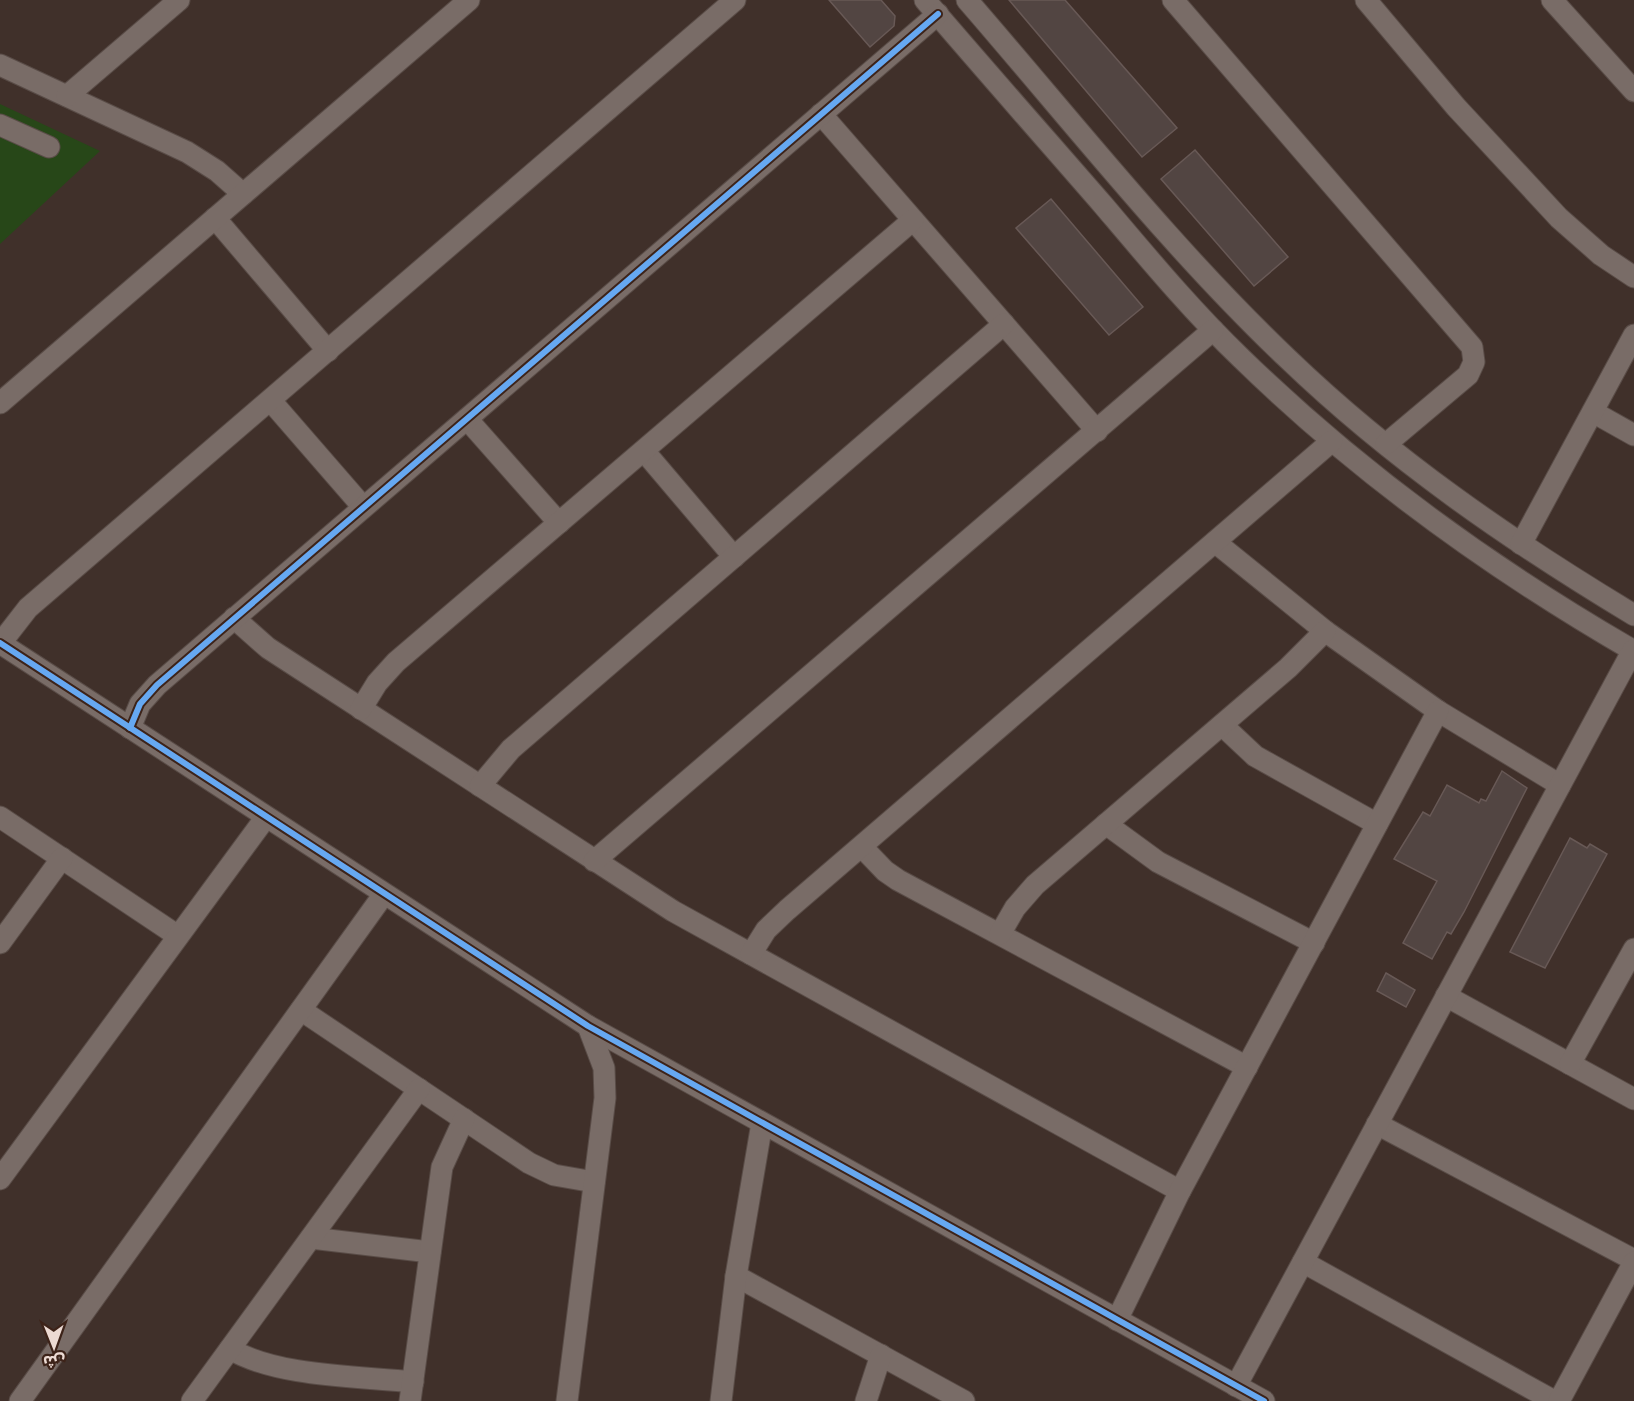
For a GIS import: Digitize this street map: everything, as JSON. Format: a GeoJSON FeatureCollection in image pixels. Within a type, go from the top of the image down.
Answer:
{"type":"FeatureCollection","features":[{"type":"Feature","properties":{"kind":"street"},"geometry":{"type":"LineString","coordinates":[[67,96],[179,0]]}},
{"type":"Feature","properties":{"kind":"street"},"geometry":{"type":"LineString","coordinates":[[0,403],[469,0]]}},
{"type":"Feature","properties":{"kind":"street"},"geometry":{"type":"LineString","coordinates":[[735,0],[28,608],[0,644],[588,1026],[1264,1401]]}},
{"type":"Feature","properties":{"kind":"street"},"geometry":{"type":"LineString","coordinates":[[968,0],[1212,282],[1288,359],[1386,444],[1454,498],[1521,544],[1634,615]]}},
{"type":"Feature","properties":{"kind":"street"},"geometry":{"type":"LineString","coordinates":[[1173,0],[1472,347],[1474,362],[1468,375],[1386,444]]}},
{"type":"Feature","properties":{"kind":"street"},"geometry":{"type":"LineString","coordinates":[[1366,0],[1456,107],[1558,218],[1601,255],[1634,277]]}},
{"type":"Feature","properties":{"kind":"street"},"geometry":{"type":"LineString","coordinates":[[1552,0],[1634,91]]}},
{"type":"Feature","properties":{"kind":"street"},"geometry":{"type":"LineString","coordinates":[[130,728],[134,716],[148,694],[821,114],[932,7],[1213,330],[1332,441],[1434,522],[1533,590],[1634,651],[1236,1386]]}},
{"type":"Feature","properties":{"kind":"street"},"geometry":{"type":"LineString","coordinates":[[0,65],[187,152],[217,171],[243,194]]}},
{"type":"Feature","properties":{"kind":"street"},"geometry":{"type":"LineString","coordinates":[[821,114],[1097,431]]}},
{"type":"Feature","properties":{"kind":"street"},"geometry":{"type":"LineString","coordinates":[[0,125],[49,147]]}},
{"type":"Feature","properties":{"kind":"street"},"geometry":{"type":"LineString","coordinates":[[215,218],[328,351]]}},
{"type":"Feature","properties":{"kind":"street"},"geometry":{"type":"LineString","coordinates":[[362,709],[377,683],[396,662],[913,220]]}},
{"type":"Feature","properties":{"kind":"street"},"geometry":{"type":"LineString","coordinates":[[480,786],[511,749],[1004,324]]}},
{"type":"Feature","properties":{"kind":"street"},"geometry":{"type":"LineString","coordinates":[[594,861],[1213,330]]}},
{"type":"Feature","properties":{"kind":"street"},"geometry":{"type":"LineString","coordinates":[[1521,544],[1634,335]]}},
{"type":"Feature","properties":{"kind":"street"},"geometry":{"type":"LineString","coordinates":[[271,401],[363,507]]}},
{"type":"Feature","properties":{"kind":"street"},"geometry":{"type":"LineString","coordinates":[[1593,412],[1634,435]]}},
{"type":"Feature","properties":{"kind":"street"},"geometry":{"type":"LineString","coordinates":[[467,419],[559,523]]}},
{"type":"Feature","properties":{"kind":"street"},"geometry":{"type":"LineString","coordinates":[[751,954],[776,919],[1332,441]]}},
{"type":"Feature","properties":{"kind":"street"},"geometry":{"type":"LineString","coordinates":[[644,451],[734,557]]}},
{"type":"Feature","properties":{"kind":"street"},"geometry":{"type":"LineString","coordinates":[[1434,522],[1454,498]]}},
{"type":"Feature","properties":{"kind":"street"},"geometry":{"type":"LineString","coordinates":[[1215,542],[1325,631],[1438,711],[1560,785]]}},
{"type":"Feature","properties":{"kind":"street"},"geometry":{"type":"LineString","coordinates":[[234,618],[268,648],[673,911],[1180,1191]]}},
{"type":"Feature","properties":{"kind":"street"},"geometry":{"type":"LineString","coordinates":[[1000,934],[1025,896],[1288,668],[1325,631]]}},
{"type":"Feature","properties":{"kind":"street"},"geometry":{"type":"LineString","coordinates":[[1117,1320],[1180,1191],[1438,711]]}},
{"type":"Feature","properties":{"kind":"street"},"geometry":{"type":"LineString","coordinates":[[1222,725],[1255,756],[1377,824]]}},
{"type":"Feature","properties":{"kind":"street"},"geometry":{"type":"LineString","coordinates":[[0,817],[178,936]]}},
{"type":"Feature","properties":{"kind":"street"},"geometry":{"type":"LineString","coordinates":[[0,1179],[266,817]]}},
{"type":"Feature","properties":{"kind":"street"},"geometry":{"type":"LineString","coordinates":[[1106,824],[1158,862],[1314,943]]}},
{"type":"Feature","properties":{"kind":"street"},"geometry":{"type":"LineString","coordinates":[[862,847],[885,871],[898,880],[1247,1067]]}},
{"type":"Feature","properties":{"kind":"street"},"geometry":{"type":"LineString","coordinates":[[0,943],[62,858]]}},
{"type":"Feature","properties":{"kind":"street"},"geometry":{"type":"LineString","coordinates":[[20,1401],[384,894]]}},
{"type":"Feature","properties":{"kind":"street"},"geometry":{"type":"LineString","coordinates":[[1570,1064],[1634,949]]}},
{"type":"Feature","properties":{"kind":"street"},"geometry":{"type":"LineString","coordinates":[[1446,996],[1634,1099]]}},
{"type":"Feature","properties":{"kind":"street"},"geometry":{"type":"LineString","coordinates":[[301,1010],[541,1170],[567,1179],[594,1182]]}},
{"type":"Feature","properties":{"kind":"street"},"geometry":{"type":"LineString","coordinates":[[567,1401],[606,1083],[601,1054],[588,1026]]}},
{"type":"Feature","properties":{"kind":"street"},"geometry":{"type":"LineString","coordinates":[[192,1401],[419,1089]]}},
{"type":"Feature","properties":{"kind":"street"},"geometry":{"type":"LineString","coordinates":[[230,1349],[268,1366],[411,1392],[442,1167],[464,1119]]}},
{"type":"Feature","properties":{"kind":"street"},"geometry":{"type":"LineString","coordinates":[[721,1401],[736,1276],[762,1123]]}},
{"type":"Feature","properties":{"kind":"street"},"geometry":{"type":"LineString","coordinates":[[1377,1124],[1634,1261],[1559,1401]]}},
{"type":"Feature","properties":{"kind":"street"},"geometry":{"type":"LineString","coordinates":[[311,1238],[430,1252]]}},
{"type":"Feature","properties":{"kind":"street"},"geometry":{"type":"LineString","coordinates":[[1303,1262],[1554,1401]]}},
{"type":"Feature","properties":{"kind":"street"},"geometry":{"type":"LineString","coordinates":[[736,1276],[964,1401]]}},
{"type":"Feature","properties":{"kind":"street"},"geometry":{"type":"LineString","coordinates":[[866,1401],[881,1355]]}},
{"type":"Feature","properties":{"kind":"green space"},"geometry":{"type":"Polygon","coordinates":[[[0,104],[100,151],[0,244],[0,104]]]}},
{"type":"Feature","properties":{"kind":"building"},"geometry":{"type":"Polygon","coordinates":[[[829,0],[881,0],[895,16],[894,26],[870,47],[829,0]]]}},
{"type":"Feature","properties":{"kind":"building"},"geometry":{"type":"Polygon","coordinates":[[[1009,0],[1065,0],[1177,128],[1142,157],[1009,0]]]}},
{"type":"Feature","properties":{"kind":"building"},"geometry":{"type":"Polygon","coordinates":[[[1195,150],[1288,257],[1254,286],[1161,179],[1195,150]]]}},
{"type":"Feature","properties":{"kind":"building"},"geometry":{"type":"Polygon","coordinates":[[[1051,199],[1143,307],[1109,335],[1016,228],[1051,199]]]}},
{"type":"Feature","properties":{"kind":"building"},"geometry":{"type":"Polygon","coordinates":[[[1502,771],[1527,788],[1464,912],[1451,934],[1447,932],[1432,959],[1403,943],[1437,881],[1394,859],[1423,812],[1430,816],[1447,785],[1479,803],[1481,799],[1486,801],[1502,771]]]}},
{"type":"Feature","properties":{"kind":"building"},"geometry":{"type":"Polygon","coordinates":[[[1570,838],[1587,848],[1590,844],[1607,854],[1545,968],[1510,952],[1570,838]]]}},
{"type":"Feature","properties":{"kind":"building"},"geometry":{"type":"Polygon","coordinates":[[[1386,973],[1415,990],[1406,1007],[1377,991],[1386,973]]]}},
{"type":"Feature","properties":{"kind":"cycle path"},"geometry":{"type":"LineString","coordinates":[[130,728],[140,704],[157,685],[938,14]]}},
{"type":"Feature","properties":{"kind":"cycle path"},"geometry":{"type":"LineString","coordinates":[[0,643],[588,1026],[1264,1401]]}}]}
